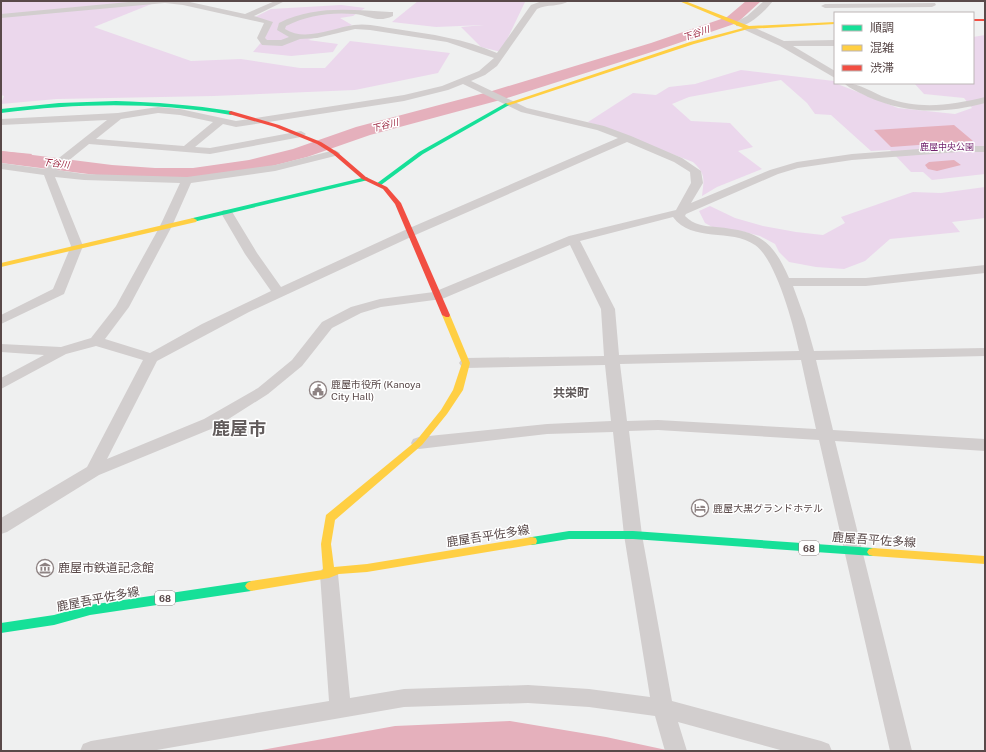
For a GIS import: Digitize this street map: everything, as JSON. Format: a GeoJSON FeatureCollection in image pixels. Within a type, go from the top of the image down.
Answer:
{"type":"FeatureCollection","features":[{"type":"Feature","properties":{"kind":"street"},"geometry":{"type":"LineString","coordinates":[[1,16],[165,1],[183,3],[269,22],[267,29],[261,38],[265,43],[282,43],[300,36]]}},
{"type":"Feature","properties":{"kind":"street"},"geometry":{"type":"LineString","coordinates":[[245,17],[281,1]]}},
{"type":"Feature","properties":{"kind":"street"},"geometry":{"type":"LineString","coordinates":[[1,122],[65,120],[118,116],[158,110],[222,120],[236,124],[404,98],[464,81],[482,73],[494,64],[534,7],[543,4],[565,1]]}},
{"type":"Feature","properties":{"kind":"street"},"geometry":{"type":"LineString","coordinates":[[681,1],[783,44],[834,74]]}},
{"type":"Feature","properties":{"kind":"street"},"geometry":{"type":"LineString","coordinates":[[738,24],[750,18],[769,1]]}},
{"type":"Feature","properties":{"kind":"street"},"geometry":{"type":"LineString","coordinates":[[823,3],[932,5]]}},
{"type":"Feature","properties":{"kind":"street"},"geometry":{"type":"LineString","coordinates":[[823,3],[834,15]]}},
{"type":"Feature","properties":{"kind":"street"},"geometry":{"type":"LineString","coordinates":[[366,13],[335,11],[310,13],[282,25],[281,30],[284,33],[300,36],[321,36],[355,27],[384,29],[449,38],[498,57]]}},
{"type":"Feature","properties":{"kind":"street"},"geometry":{"type":"LineString","coordinates":[[974,20],[985,20]]}},
{"type":"Feature","properties":{"kind":"street"},"geometry":{"type":"LineString","coordinates":[[379,184],[421,153],[506,101],[692,43],[748,28],[834,23]]}},
{"type":"Feature","properties":{"kind":"street"},"geometry":{"type":"LineString","coordinates":[[783,44],[834,42]]}},
{"type":"Feature","properties":{"kind":"street"},"geometry":{"type":"LineString","coordinates":[[464,81],[524,110],[600,128],[678,160],[695,171],[697,184],[680,212],[678,217],[681,222],[696,228],[750,236],[769,251],[786,282],[808,356],[900,751]]}},
{"type":"Feature","properties":{"kind":"street"},"geometry":{"type":"LineString","coordinates":[[851,84],[878,99],[903,107],[939,109],[962,107],[985,100]]}},
{"type":"Feature","properties":{"kind":"street"},"geometry":{"type":"LineString","coordinates":[[1,111],[74,103],[154,102],[201,106],[261,120],[301,134],[331,151],[366,179],[379,184],[392,194],[395,199],[466,363],[458,390],[444,412],[419,443],[330,518],[326,544],[340,709]]}},
{"type":"Feature","properties":{"kind":"street"},"geometry":{"type":"LineString","coordinates":[[48,172],[118,116]]}},
{"type":"Feature","properties":{"kind":"street"},"geometry":{"type":"LineString","coordinates":[[187,149],[222,120]]}},
{"type":"Feature","properties":{"kind":"street"},"geometry":{"type":"LineString","coordinates":[[85,141],[210,151],[301,134]]}},
{"type":"Feature","properties":{"kind":"street"},"geometry":{"type":"LineString","coordinates":[[93,471],[151,358],[207,327],[279,293],[409,233],[627,138]]}},
{"type":"Feature","properties":{"kind":"street"},"geometry":{"type":"LineString","coordinates":[[1,527],[93,471],[210,424],[263,391],[297,363],[327,325],[356,310],[380,303],[436,296],[519,263],[573,239],[680,212],[774,172],[797,165],[852,157],[959,149],[985,149]]}},
{"type":"Feature","properties":{"kind":"street"},"geometry":{"type":"LineString","coordinates":[[1,166],[84,177],[187,180],[275,168],[331,151]]}},
{"type":"Feature","properties":{"kind":"street"},"geometry":{"type":"LineString","coordinates":[[1,320],[59,291],[77,246],[48,172]]}},
{"type":"Feature","properties":{"kind":"street"},"geometry":{"type":"LineString","coordinates":[[1,265],[366,179]]}},
{"type":"Feature","properties":{"kind":"street"},"geometry":{"type":"LineString","coordinates":[[96,341],[122,307],[166,226],[187,180]]}},
{"type":"Feature","properties":{"kind":"street"},"geometry":{"type":"LineString","coordinates":[[227,212],[251,254],[279,293]]}},
{"type":"Feature","properties":{"kind":"street"},"geometry":{"type":"LineString","coordinates":[[573,239],[608,309],[612,361],[633,536],[664,713],[676,751]]}},
{"type":"Feature","properties":{"kind":"street"},"geometry":{"type":"LineString","coordinates":[[786,282],[866,282],[941,272],[985,270]]}},
{"type":"Feature","properties":{"kind":"street"},"geometry":{"type":"LineString","coordinates":[[1,384],[61,351],[96,341],[151,358]]}},
{"type":"Feature","properties":{"kind":"street"},"geometry":{"type":"LineString","coordinates":[[1,348],[61,351]]}},
{"type":"Feature","properties":{"kind":"street"},"geometry":{"type":"LineString","coordinates":[[466,363],[985,352]]}},
{"type":"Feature","properties":{"kind":"street"},"geometry":{"type":"LineString","coordinates":[[419,443],[547,429],[620,425],[658,425],[985,445]]}},
{"type":"Feature","properties":{"kind":"street","name":"鹿屋吾平佐多線"},"geometry":{"type":"LineString","coordinates":[[1,628],[54,620],[98,609],[329,574],[338,570],[367,568],[569,536],[633,536],[985,560]]}},
{"type":"Feature","properties":{"kind":"street"},"geometry":{"type":"LineString","coordinates":[[91,751],[404,698],[528,694],[588,698],[664,713],[821,751]]}},
{"type":"Feature","properties":{"kind":"green space"},"geometry":{"type":"Polygon","coordinates":[[[1,1],[159,1],[94,27],[191,61],[241,59],[300,68],[325,68],[350,41],[450,53],[438,73],[355,90],[214,96],[57,99],[1,104],[4,96],[1,95],[1,1]]]}},
{"type":"Feature","properties":{"kind":"green space"},"geometry":{"type":"Polygon","coordinates":[[[418,1],[525,2],[501,52],[481,47],[461,27],[484,25],[436,27],[392,22],[418,1]]]}},
{"type":"Feature","properties":{"kind":"green space"},"geometry":{"type":"Polygon","coordinates":[[[341,5],[365,8],[353,16],[340,18],[352,25],[308,40],[338,44],[333,52],[291,56],[253,52],[265,38],[269,22],[255,17],[271,9],[341,5]]]}},
{"type":"Feature","properties":{"kind":"green space","name":"鹿屋中央公園"},"geometry":{"type":"Polygon","coordinates":[[[985,35],[985,174],[932,180],[923,172],[911,172],[890,150],[871,151],[831,115],[815,114],[807,103],[781,80],[689,97],[672,104],[691,121],[730,123],[753,147],[738,151],[762,169],[717,187],[702,196],[703,177],[700,170],[693,162],[588,122],[633,93],[656,95],[669,87],[695,84],[741,70],[834,81],[834,84],[838,84],[898,108],[955,114],[972,108],[964,98],[924,94],[915,84],[974,84],[974,37],[985,35]]]}},
{"type":"Feature","properties":{"kind":"green space"},"geometry":{"type":"Polygon","coordinates":[[[985,187],[985,218],[952,222],[960,232],[890,239],[865,261],[844,269],[816,267],[789,262],[779,252],[775,244],[760,236],[741,231],[716,229],[705,223],[699,211],[710,206],[735,218],[763,226],[823,235],[845,223],[841,217],[913,192],[941,193],[985,187]]]}},
{"type":"Feature","properties":{"kind":"shaded area"},"geometry":{"type":"Polygon","coordinates":[[[954,125],[973,141],[891,147],[874,130],[954,125]]]}},
{"type":"Feature","properties":{"kind":"shaded area"},"geometry":{"type":"Polygon","coordinates":[[[1,151],[32,154],[26,164],[1,161],[1,151]]]}},
{"type":"Feature","properties":{"kind":"shaded area"},"geometry":{"type":"Polygon","coordinates":[[[954,160],[961,165],[937,171],[928,169],[925,165],[929,162],[954,160]]]}},
{"type":"Feature","properties":{"kind":"shaded area"},"geometry":{"type":"Polygon","coordinates":[[[510,721],[606,737],[671,751],[256,751],[395,726],[510,721]]]}},
{"type":"Feature","properties":{"kind":"waterway","name":"下谷川"},"geometry":{"type":"LineString","coordinates":[[1,157],[112,171],[155,174],[193,174],[249,166],[300,153],[363,131],[498,95],[656,46],[732,20],[754,1]]}},
{"type":"Feature","properties":{"kind":"traffic: fast"},"geometry":{"type":"LineString","coordinates":[[1,111],[87,103],[145,103],[202,108],[231,113]]}},
{"type":"Feature","properties":{"kind":"traffic: fast"},"geometry":{"type":"LineString","coordinates":[[379,184],[421,153],[508,104]]}},
{"type":"Feature","properties":{"kind":"traffic: fast"},"geometry":{"type":"LineString","coordinates":[[193,220],[366,179]]}},
{"type":"Feature","properties":{"kind":"traffic: fast"},"geometry":{"type":"LineString","coordinates":[[532,541],[569,535],[633,535],[873,552]]}},
{"type":"Feature","properties":{"kind":"traffic: fast"},"geometry":{"type":"LineString","coordinates":[[1,628],[54,620],[90,610],[251,586]]}},
{"type":"Feature","properties":{"kind":"traffic: slow"},"geometry":{"type":"LineString","coordinates":[[681,1],[748,28]]}},
{"type":"Feature","properties":{"kind":"traffic: slow"},"geometry":{"type":"LineString","coordinates":[[508,104],[692,43],[748,28],[834,23]]}},
{"type":"Feature","properties":{"kind":"traffic: slow"},"geometry":{"type":"LineString","coordinates":[[1,265],[193,220]]}},
{"type":"Feature","properties":{"kind":"traffic: slow"},"geometry":{"type":"LineString","coordinates":[[329,574],[326,544],[330,518],[419,443],[444,412],[458,390],[466,363],[446,315]]}},
{"type":"Feature","properties":{"kind":"traffic: slow"},"geometry":{"type":"LineString","coordinates":[[251,586],[329,574],[338,570],[367,568],[532,541]]}},
{"type":"Feature","properties":{"kind":"traffic: slow"},"geometry":{"type":"LineString","coordinates":[[873,552],[985,560]]}},
{"type":"Feature","properties":{"kind":"traffic: jam"},"geometry":{"type":"LineString","coordinates":[[974,20],[985,20]]}},
{"type":"Feature","properties":{"kind":"traffic: jam"},"geometry":{"type":"LineString","coordinates":[[231,113],[277,126],[319,143],[335,153],[364,178],[385,188],[398,203],[446,315]]}},
{"type":"Feature","properties":{"kind":"place","name":"鹿屋市役所 (Kanoya City Hall)"},"geometry":{"type":"Point","coordinates":[318,390]}},
{"type":"Feature","properties":{"kind":"place","name":"鹿屋大黒グランドホテル"},"geometry":{"type":"Point","coordinates":[700,508]}},
{"type":"Feature","properties":{"kind":"place","name":"鹿屋市鉄道記念館"},"geometry":{"type":"Point","coordinates":[45,568]}},
{"type":"Feature","properties":{"kind":"district","name":"共栄町"},"geometry":{"type":"Point","coordinates":[571,393]}},
{"type":"Feature","properties":{"kind":"district","name":"鹿屋市"},"geometry":{"type":"Point","coordinates":[239,428]}}]}
